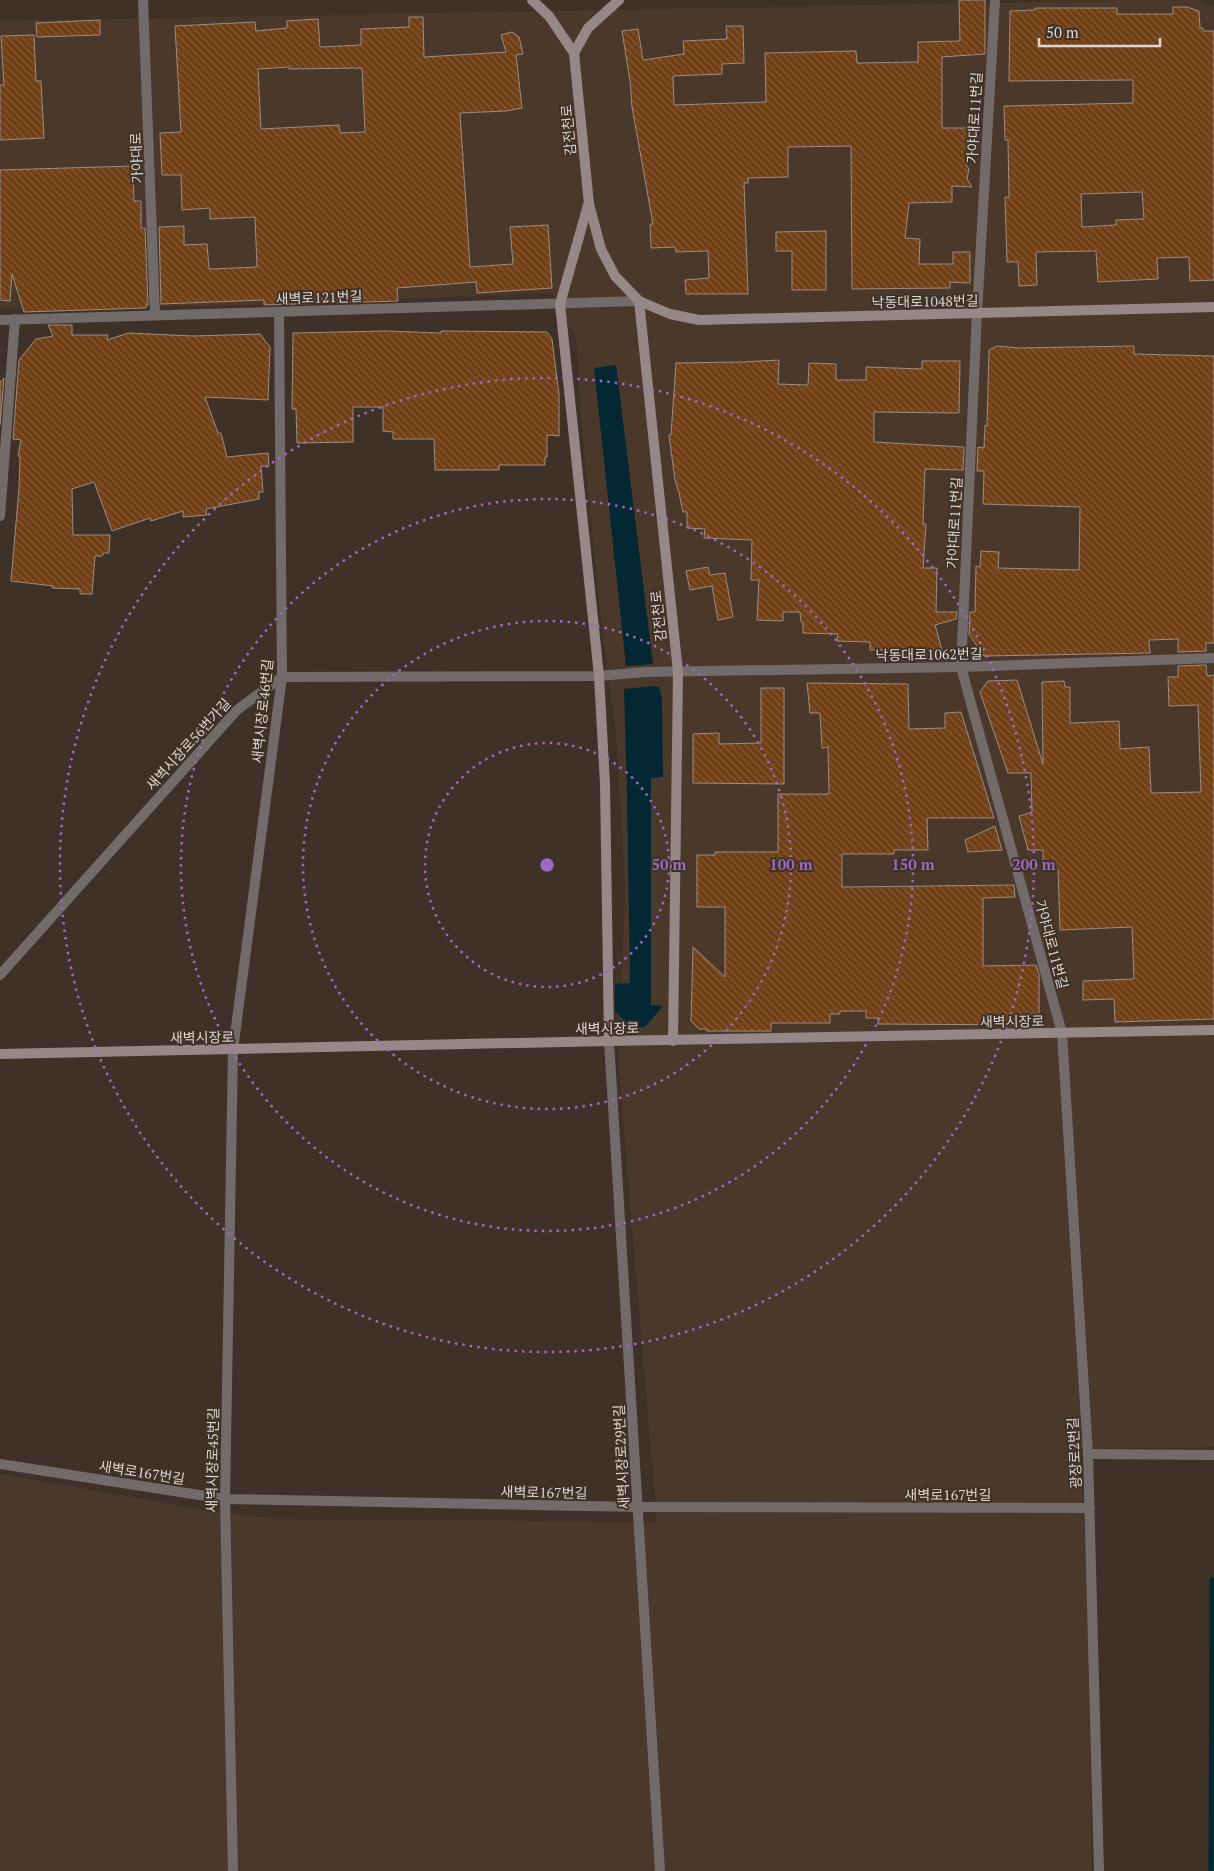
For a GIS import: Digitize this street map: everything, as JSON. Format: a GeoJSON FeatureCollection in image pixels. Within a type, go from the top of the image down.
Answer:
{"type":"FeatureCollection","features":[{"type":"Feature","properties":{"kind":"street","name":"가야대로"},"geometry":{"type":"LineString","coordinates":[[143,0],[155,315]]}},
{"type":"Feature","properties":{"kind":"street"},"geometry":{"type":"LineString","coordinates":[[532,0],[548,16],[574,52],[588,28],[619,0]]}},
{"type":"Feature","properties":{"kind":"street","name":"가야대로11번길"},"geometry":{"type":"LineString","coordinates":[[995,0],[977,313],[961,667],[1062,1034]]}},
{"type":"Feature","properties":{"kind":"street","name":"감전천로"},"geometry":{"type":"LineString","coordinates":[[574,52],[589,204],[601,249],[615,276],[639,301],[678,672],[673,1040]]}},
{"type":"Feature","properties":{"kind":"street","name":"감전천로"},"geometry":{"type":"LineString","coordinates":[[589,204],[560,304],[599,676],[605,784],[609,1041]]}},
{"type":"Feature","properties":{"kind":"street","name":"새벽로121번길"},"geometry":{"type":"LineString","coordinates":[[0,320],[639,301]]}},
{"type":"Feature","properties":{"kind":"street","name":"낙동대로1048번길"},"geometry":{"type":"LineString","coordinates":[[639,301],[670,314],[699,320],[1214,308]]}},
{"type":"Feature","properties":{"kind":"street","name":"새벽시장로46번길"},"geometry":{"type":"LineString","coordinates":[[233,1050],[282,677],[279,312]]}},
{"type":"Feature","properties":{"kind":"street"},"geometry":{"type":"LineString","coordinates":[[0,516],[15,319]]}},
{"type":"Feature","properties":{"kind":"street","name":"낙동대로1062번길"},"geometry":{"type":"LineString","coordinates":[[599,676],[645,672],[961,667],[1214,658]]}},
{"type":"Feature","properties":{"kind":"street"},"geometry":{"type":"LineString","coordinates":[[282,677],[599,676]]}},
{"type":"Feature","properties":{"kind":"street","name":"새벽시장로56번가길"},"geometry":{"type":"LineString","coordinates":[[0,975],[237,710],[282,677]]}},
{"type":"Feature","properties":{"kind":"street","name":"새벽시장로"},"geometry":{"type":"LineString","coordinates":[[0,1054],[1214,1030]]}},
{"type":"Feature","properties":{"kind":"street","name":"광장로2번길"},"geometry":{"type":"LineString","coordinates":[[1062,1034],[1088,1454],[1099,1871]]}},
{"type":"Feature","properties":{"kind":"street","name":"새벽시장로29번길"},"geometry":{"type":"LineString","coordinates":[[609,1041],[660,1871]]}},
{"type":"Feature","properties":{"kind":"street","name":"새벽시장로45번길"},"geometry":{"type":"LineString","coordinates":[[233,1050],[225,1499],[233,1871]]}},
{"type":"Feature","properties":{"kind":"street"},"geometry":{"type":"LineString","coordinates":[[1088,1454],[1214,1455]]}},
{"type":"Feature","properties":{"kind":"street","name":"새벽로167번길"},"geometry":{"type":"LineString","coordinates":[[0,1464],[225,1499],[638,1507],[1090,1508]]}},
{"type":"Feature","properties":{"kind":"shaded area"},"geometry":{"type":"Polygon","coordinates":[[[1200,0],[1214,7],[1214,1447],[1079,1449],[1087,1571],[1092,1871],[0,1871],[0,1474],[209,1511],[274,1519],[657,1522],[618,1057],[625,891],[617,743],[599,600],[581,418],[577,341],[552,293],[207,306],[0,309],[0,21],[1200,0]]]}},
{"type":"Feature","properties":{"kind":"water"},"geometry":{"type":"Polygon","coordinates":[[[616,365],[653,664],[626,666],[594,368],[616,365]]]}},
{"type":"Feature","properties":{"kind":"water"},"geometry":{"type":"Polygon","coordinates":[[[659,687],[662,698],[663,777],[651,778],[651,1005],[663,1006],[645,1027],[631,1028],[615,1011],[615,984],[630,983],[624,689],[659,687]]]}},
{"type":"Feature","properties":{"kind":"building"},"geometry":{"type":"Polygon","coordinates":[[[959,0],[985,0],[985,54],[942,57],[942,128],[977,128],[977,145],[972,145],[966,165],[969,169],[967,179],[972,187],[952,186],[952,202],[909,203],[905,238],[920,239],[919,264],[953,264],[953,252],[970,252],[970,283],[950,282],[950,288],[852,289],[851,146],[788,147],[788,177],[748,178],[748,183],[744,183],[748,294],[686,294],[685,280],[709,278],[708,251],[676,252],[675,247],[651,248],[650,224],[653,224],[632,107],[622,31],[638,29],[643,60],[684,54],[683,41],[727,39],[726,26],[743,26],[744,63],[722,64],[722,74],[673,76],[674,105],[766,102],[765,53],[856,51],[857,63],[918,62],[918,42],[960,41],[959,0]]]}},
{"type":"Feature","properties":{"kind":"building"},"geometry":{"type":"Polygon","coordinates":[[[1173,7],[1187,7],[1199,11],[1200,28],[1203,28],[1203,31],[1214,31],[1214,280],[1190,281],[1189,257],[1157,258],[1158,279],[1098,282],[1096,251],[1036,252],[1037,285],[1019,286],[1018,262],[1007,262],[1005,197],[1009,197],[1008,140],[1005,140],[1004,106],[1133,103],[1133,80],[1009,81],[1010,11],[1035,10],[1035,8],[1117,8],[1117,14],[1173,14],[1173,7]],[[1142,192],[1081,194],[1082,227],[1116,225],[1116,220],[1144,219],[1142,192]]]}},
{"type":"Feature","properties":{"kind":"building"},"geometry":{"type":"Polygon","coordinates":[[[409,17],[423,17],[424,57],[506,52],[501,35],[512,32],[519,37],[523,54],[516,55],[522,108],[506,111],[460,113],[470,267],[513,264],[510,227],[548,225],[552,288],[477,293],[476,282],[397,288],[398,301],[264,305],[264,300],[161,304],[159,227],[184,226],[184,245],[207,244],[210,269],[257,267],[255,217],[210,219],[210,208],[182,210],[181,175],[162,175],[160,133],[181,132],[175,26],[255,22],[256,31],[287,28],[287,21],[318,19],[320,47],[361,45],[361,29],[409,27],[409,17]],[[289,67],[258,69],[261,129],[339,125],[340,133],[365,132],[362,68],[289,69],[289,67]]]}},
{"type":"Feature","properties":{"kind":"building"},"geometry":{"type":"Polygon","coordinates":[[[100,20],[100,35],[37,37],[36,23],[100,20]]]}},
{"type":"Feature","properties":{"kind":"building"},"geometry":{"type":"Polygon","coordinates":[[[34,35],[36,81],[41,81],[44,138],[0,140],[0,85],[4,85],[1,36],[34,35]]]}},
{"type":"Feature","properties":{"kind":"building"},"geometry":{"type":"Polygon","coordinates":[[[133,166],[134,201],[141,201],[141,228],[145,228],[148,305],[146,305],[146,308],[24,312],[12,274],[10,301],[0,300],[0,170],[133,166]]]}},
{"type":"Feature","properties":{"kind":"building"},"geometry":{"type":"Polygon","coordinates":[[[826,231],[826,290],[792,290],[792,251],[776,251],[776,232],[826,231]]]}},
{"type":"Feature","properties":{"kind":"building"},"geometry":{"type":"Polygon","coordinates":[[[48,325],[72,325],[72,335],[108,335],[107,340],[128,333],[193,336],[260,334],[270,347],[268,400],[205,397],[218,433],[221,433],[227,457],[268,453],[269,466],[261,466],[263,492],[259,492],[259,499],[206,509],[207,515],[183,517],[183,511],[151,521],[150,518],[112,531],[94,482],[72,489],[73,535],[110,535],[109,553],[95,556],[92,594],[80,594],[80,589],[52,588],[53,586],[11,581],[19,488],[20,457],[18,456],[21,440],[13,439],[19,360],[36,339],[53,336],[48,325]]]}},
{"type":"Feature","properties":{"kind":"building"},"geometry":{"type":"Polygon","coordinates":[[[385,331],[441,333],[441,331],[547,332],[552,339],[559,394],[559,436],[547,435],[545,465],[499,465],[499,470],[435,470],[434,439],[393,439],[393,432],[383,431],[383,407],[353,407],[353,442],[297,443],[296,409],[292,409],[293,333],[385,331]]]}},
{"type":"Feature","properties":{"kind":"building"},"geometry":{"type":"Polygon","coordinates":[[[997,346],[1017,348],[1134,346],[1134,354],[1214,356],[1214,643],[1206,643],[1206,651],[1178,652],[1178,639],[1149,640],[1150,653],[984,656],[969,634],[970,612],[975,612],[976,566],[980,567],[981,551],[999,552],[998,568],[1079,570],[1080,507],[983,504],[984,471],[977,471],[978,447],[984,448],[985,425],[987,426],[989,350],[997,346]]]}},
{"type":"Feature","properties":{"kind":"building"},"geometry":{"type":"Polygon","coordinates":[[[779,360],[778,384],[808,385],[809,363],[836,364],[836,380],[866,380],[866,367],[922,369],[922,361],[960,361],[959,413],[874,412],[874,442],[964,447],[963,470],[925,469],[923,524],[926,524],[923,568],[937,568],[936,612],[957,612],[956,619],[935,625],[944,657],[901,658],[901,650],[870,650],[870,642],[837,641],[838,634],[803,633],[803,622],[801,622],[800,612],[783,612],[783,621],[757,620],[759,580],[751,580],[752,540],[704,538],[705,529],[687,528],[687,512],[683,512],[675,480],[669,435],[671,435],[676,363],[779,360]]]}},
{"type":"Feature","properties":{"kind":"building"},"geometry":{"type":"Polygon","coordinates":[[[4,378],[0,425],[0,382],[4,378]]]}},
{"type":"Feature","properties":{"kind":"building"},"geometry":{"type":"Polygon","coordinates":[[[708,567],[710,575],[725,573],[733,617],[718,620],[712,586],[690,590],[686,571],[708,567]]]}},
{"type":"Feature","properties":{"kind":"building"},"geometry":{"type":"Polygon","coordinates":[[[1206,665],[1207,676],[1214,675],[1214,1019],[1115,1022],[1114,999],[1083,1000],[1083,981],[1134,979],[1132,927],[1060,930],[1058,869],[1043,869],[1043,850],[1028,850],[1019,816],[1032,812],[1031,773],[1008,773],[980,692],[988,681],[1017,680],[1043,764],[1042,682],[1064,681],[1065,687],[1070,687],[1070,723],[1119,721],[1120,749],[1149,747],[1151,793],[1201,792],[1198,705],[1169,706],[1168,677],[1178,677],[1178,666],[1206,665]]]}},
{"type":"Feature","properties":{"kind":"building"},"geometry":{"type":"Polygon","coordinates":[[[807,683],[908,684],[909,729],[945,728],[945,713],[961,712],[994,818],[927,818],[928,850],[894,850],[894,854],[842,854],[842,887],[1014,885],[1015,897],[983,898],[983,966],[1036,965],[1039,974],[1039,1014],[1028,1014],[1027,1025],[878,1024],[878,1018],[866,1018],[866,1011],[840,1011],[840,1014],[830,1014],[830,1023],[771,1023],[771,1031],[707,1031],[707,1029],[699,1029],[691,1021],[693,947],[725,977],[725,907],[697,907],[697,855],[715,855],[715,852],[778,852],[778,794],[829,794],[828,747],[822,748],[820,713],[810,713],[807,683]]]}},
{"type":"Feature","properties":{"kind":"building"},"geometry":{"type":"Polygon","coordinates":[[[761,688],[784,688],[784,784],[693,783],[693,734],[719,733],[719,744],[761,743],[761,688]]]}},
{"type":"Feature","properties":{"kind":"building"},"geometry":{"type":"Polygon","coordinates":[[[995,826],[1002,850],[968,852],[965,840],[995,826]]]}},
{"type":"Feature","properties":{"kind":"waterway"},"geometry":{"type":"LineString","coordinates":[[1211,1871],[1212,1580]]}}]}
